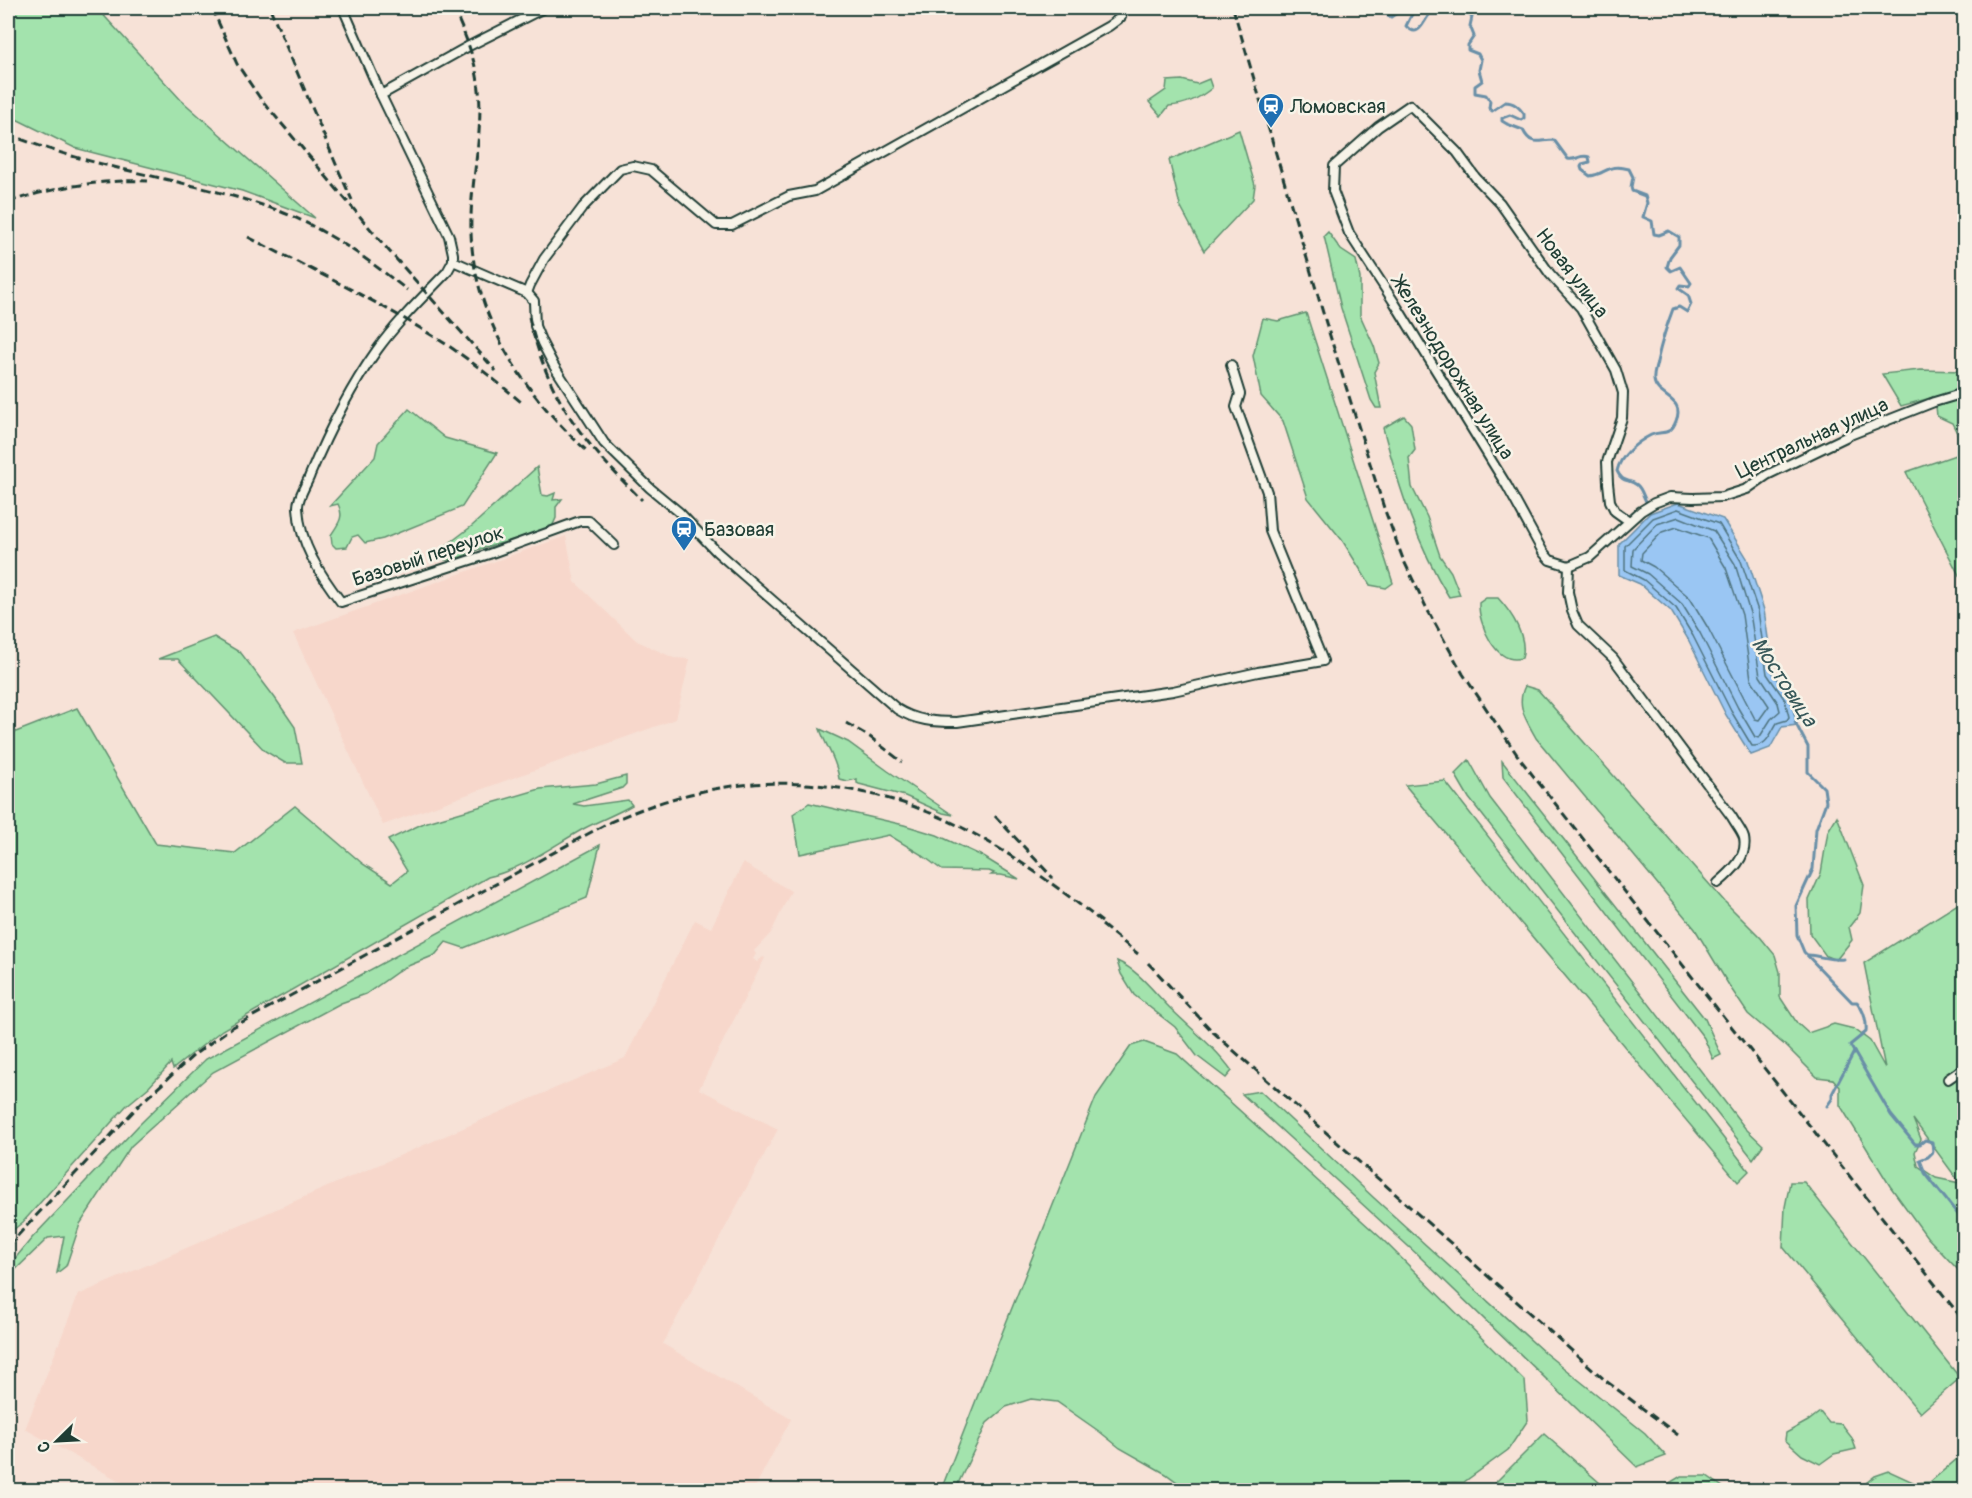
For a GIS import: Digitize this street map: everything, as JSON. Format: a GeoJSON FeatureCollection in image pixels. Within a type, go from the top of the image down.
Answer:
{"type":"FeatureCollection","features":[{"type":"Feature","properties":{"kind":"street"},"geometry":{"type":"LineString","coordinates":[[342,8],[381,95],[444,224],[452,245],[453,261],[527,293],[534,301],[535,326],[542,343],[554,366],[604,443],[650,488],[680,512],[717,552],[907,716],[926,721],[957,722],[1173,691],[1258,672],[1323,661],[1270,531],[1267,492],[1236,407],[1240,394],[1231,365]]}},
{"type":"Feature","properties":{"kind":"street"},"geometry":{"type":"LineString","coordinates":[[381,95],[544,8]]}},
{"type":"Feature","properties":{"kind":"street"},"geometry":{"type":"LineString","coordinates":[[527,293],[544,259],[583,207],[620,169],[633,166],[651,170],[716,225],[732,225],[789,196],[815,191],[1110,26],[1121,17]]}},
{"type":"Feature","properties":{"kind":"street","name":"Железнодорожная улица"},"geometry":{"type":"LineString","coordinates":[[1410,105],[1378,127],[1334,166],[1333,191],[1349,233],[1394,302],[1500,476],[1543,552],[1550,560],[1569,566]]}},
{"type":"Feature","properties":{"kind":"street","name":"Новая улица"},"geometry":{"type":"LineString","coordinates":[[1410,105],[1457,152],[1476,178],[1500,203],[1550,274],[1581,308],[1616,370],[1623,393],[1622,418],[1607,462],[1608,483],[1610,501],[1615,511],[1629,521]]}},
{"type":"Feature","properties":{"kind":"street","name":"Базовый переулок"},"geometry":{"type":"LineString","coordinates":[[453,261],[447,272],[396,326],[377,350],[354,387],[317,459],[297,506],[306,546],[318,572],[341,602],[489,554],[580,521],[590,521],[614,545]]}},
{"type":"Feature","properties":{"kind":"street","name":"Центральная улица"},"geometry":{"type":"LineString","coordinates":[[1569,566],[1590,557],[1629,521],[1654,503],[1670,497],[1722,496],[1747,489],[1767,475],[1850,435],[1934,402],[1965,393]]}},
{"type":"Feature","properties":{"kind":"street"},"geometry":{"type":"LineString","coordinates":[[1569,566],[1570,602],[1578,625],[1614,658],[1732,817],[1744,838],[1743,853],[1734,869],[1718,883]]}},
{"type":"Feature","properties":{"kind":"street"},"geometry":{"type":"LineString","coordinates":[[1948,1079],[1965,1068]]}},
{"type":"Feature","properties":{"kind":"shaded area"},"geometry":{"type":"Polygon","coordinates":[[[566,536],[575,582],[637,641],[674,658],[690,659],[676,719],[383,825],[293,633],[566,536]]]}},
{"type":"Feature","properties":{"kind":"shaded area"},"geometry":{"type":"Polygon","coordinates":[[[743,863],[791,891],[771,933],[754,951],[756,954],[753,959],[757,962],[765,958],[699,1089],[778,1129],[663,1344],[791,1419],[754,1489],[757,1490],[136,1490],[25,1429],[78,1295],[625,1058],[695,920],[711,928],[743,863]]]}},
{"type":"Feature","properties":{"kind":"green space"},"geometry":{"type":"Polygon","coordinates":[[[8,8],[97,8],[181,100],[315,218],[242,191],[75,148],[8,115],[8,8]]]}},
{"type":"Feature","properties":{"kind":"green space"},"geometry":{"type":"Polygon","coordinates":[[[1209,79],[1212,88],[1207,92],[1186,103],[1169,106],[1161,116],[1149,102],[1166,90],[1167,81],[1182,80],[1197,84],[1209,79]]]}},
{"type":"Feature","properties":{"kind":"green space"},"geometry":{"type":"Polygon","coordinates":[[[1239,130],[1255,185],[1253,199],[1204,251],[1180,206],[1169,160],[1239,130]]]}},
{"type":"Feature","properties":{"kind":"green space"},"geometry":{"type":"Polygon","coordinates":[[[1328,232],[1341,250],[1356,260],[1360,278],[1360,315],[1379,363],[1374,372],[1381,408],[1376,408],[1371,400],[1341,308],[1324,236],[1328,232]]]}},
{"type":"Feature","properties":{"kind":"green space"},"geometry":{"type":"Polygon","coordinates":[[[1306,313],[1393,583],[1386,588],[1370,585],[1342,540],[1308,498],[1283,421],[1261,396],[1253,356],[1263,318],[1278,321],[1306,313]]]}},
{"type":"Feature","properties":{"kind":"green space"},"geometry":{"type":"Polygon","coordinates":[[[1920,370],[1964,371],[1964,389],[1901,406],[1882,374],[1920,370]]]}},
{"type":"Feature","properties":{"kind":"green space"},"geometry":{"type":"Polygon","coordinates":[[[1964,398],[1964,447],[1952,423],[1937,416],[1936,406],[1964,398]]]}},
{"type":"Feature","properties":{"kind":"green space"},"geometry":{"type":"Polygon","coordinates":[[[409,409],[445,438],[497,453],[462,507],[383,539],[365,543],[358,535],[352,537],[347,547],[336,548],[332,544],[331,535],[340,520],[341,513],[338,504],[330,506],[375,457],[378,443],[409,409]]]}},
{"type":"Feature","properties":{"kind":"green space"},"geometry":{"type":"Polygon","coordinates":[[[1404,416],[1411,424],[1415,450],[1409,458],[1412,487],[1427,517],[1440,556],[1451,572],[1460,595],[1449,597],[1427,557],[1396,472],[1383,428],[1404,416]]]}},
{"type":"Feature","properties":{"kind":"green space"},"geometry":{"type":"Polygon","coordinates":[[[1964,452],[1964,585],[1906,472],[1964,452]]]}},
{"type":"Feature","properties":{"kind":"green space"},"geometry":{"type":"Polygon","coordinates":[[[537,467],[542,495],[548,496],[555,493],[553,500],[562,499],[556,507],[556,518],[552,527],[445,560],[441,551],[443,548],[472,526],[537,467]]]}},
{"type":"Feature","properties":{"kind":"green space"},"geometry":{"type":"Polygon","coordinates":[[[1486,598],[1498,598],[1518,626],[1523,642],[1522,658],[1513,659],[1504,656],[1490,641],[1479,612],[1479,603],[1486,598]]]}},
{"type":"Feature","properties":{"kind":"green space"},"geometry":{"type":"Polygon","coordinates":[[[214,637],[241,653],[275,698],[295,727],[302,763],[285,763],[265,751],[178,659],[158,659],[214,637]]]}},
{"type":"Feature","properties":{"kind":"green space"},"geometry":{"type":"Polygon","coordinates":[[[1525,686],[1538,690],[1725,902],[1761,938],[1775,955],[1780,972],[1780,997],[1797,1023],[1808,1033],[1834,1024],[1854,1029],[1870,1041],[1885,1068],[1864,963],[1964,900],[1964,1276],[1927,1237],[1890,1186],[1840,1105],[1840,1087],[1833,1079],[1817,1077],[1787,1047],[1748,1014],[1695,929],[1536,738],[1523,713],[1522,693],[1525,686]],[[1913,1119],[1921,1139],[1915,1152],[1918,1166],[1936,1178],[1960,1183],[1913,1119]]]}},
{"type":"Feature","properties":{"kind":"green space"},"geometry":{"type":"Polygon","coordinates":[[[77,708],[156,844],[235,853],[295,806],[363,864],[392,883],[407,871],[388,840],[424,823],[540,789],[596,784],[626,776],[626,784],[622,788],[573,804],[584,806],[628,800],[632,805],[585,828],[514,868],[488,877],[222,1030],[173,1069],[171,1063],[149,1087],[126,1106],[23,1222],[8,1234],[8,1226],[12,1218],[8,1221],[8,735],[77,708]]]}},
{"type":"Feature","properties":{"kind":"green space"},"geometry":{"type":"Polygon","coordinates":[[[820,729],[848,742],[953,815],[943,813],[905,796],[859,784],[857,779],[848,781],[839,779],[836,766],[820,729]]]}},
{"type":"Feature","properties":{"kind":"green space"},"geometry":{"type":"Polygon","coordinates":[[[1469,760],[1490,798],[1745,1128],[1763,1145],[1753,1159],[1469,798],[1455,774],[1469,760]]]}},
{"type":"Feature","properties":{"kind":"green space"},"geometry":{"type":"Polygon","coordinates":[[[1502,761],[1705,1019],[1721,1055],[1713,1059],[1704,1038],[1503,777],[1502,761]]]}},
{"type":"Feature","properties":{"kind":"green space"},"geometry":{"type":"Polygon","coordinates":[[[1445,781],[1749,1171],[1738,1182],[1405,785],[1445,781]]]}},
{"type":"Feature","properties":{"kind":"green space"},"geometry":{"type":"Polygon","coordinates":[[[809,803],[937,835],[982,856],[1019,879],[991,875],[994,873],[989,871],[942,870],[889,835],[800,854],[793,814],[809,803]]]}},
{"type":"Feature","properties":{"kind":"green space"},"geometry":{"type":"Polygon","coordinates":[[[1837,816],[1864,885],[1860,913],[1849,927],[1852,940],[1836,960],[1826,956],[1810,934],[1809,900],[1821,873],[1828,831],[1837,816]]]}},
{"type":"Feature","properties":{"kind":"green space"},"geometry":{"type":"Polygon","coordinates":[[[600,845],[587,898],[464,948],[446,942],[435,955],[403,968],[366,994],[341,1003],[213,1072],[131,1146],[80,1224],[66,1266],[57,1273],[64,1236],[48,1238],[8,1277],[8,1267],[32,1238],[138,1126],[206,1059],[600,845]]]}},
{"type":"Feature","properties":{"kind":"green space"},"geometry":{"type":"Polygon","coordinates":[[[1117,961],[1138,975],[1218,1054],[1232,1071],[1226,1078],[1197,1056],[1175,1027],[1134,995],[1121,974],[1117,961]]]}},
{"type":"Feature","properties":{"kind":"green space"},"geometry":{"type":"Polygon","coordinates":[[[1144,1042],[1177,1054],[1381,1238],[1525,1381],[1528,1420],[1508,1450],[1464,1482],[1381,1484],[1362,1490],[1188,1490],[1166,1474],[1120,1448],[1057,1402],[1031,1399],[1006,1407],[987,1423],[955,1490],[941,1490],[1096,1097],[1131,1046],[1144,1042]]]}},
{"type":"Feature","properties":{"kind":"green space"},"geometry":{"type":"Polygon","coordinates":[[[1260,1091],[1545,1353],[1645,1433],[1666,1456],[1637,1467],[1420,1257],[1242,1094],[1260,1091]]]}},
{"type":"Feature","properties":{"kind":"green space"},"geometry":{"type":"Polygon","coordinates":[[[1790,1182],[1804,1182],[1960,1378],[1920,1413],[1783,1247],[1785,1207],[1790,1182]]]}},
{"type":"Feature","properties":{"kind":"green space"},"geometry":{"type":"Polygon","coordinates":[[[1820,1412],[1829,1423],[1841,1424],[1852,1438],[1856,1449],[1834,1454],[1820,1464],[1802,1455],[1785,1440],[1786,1433],[1820,1412]]]}},
{"type":"Feature","properties":{"kind":"green space"},"geometry":{"type":"Polygon","coordinates":[[[1544,1434],[1608,1490],[1488,1490],[1544,1434]]]}},
{"type":"Feature","properties":{"kind":"green space"},"geometry":{"type":"Polygon","coordinates":[[[1964,1453],[1964,1490],[1857,1490],[1875,1476],[1889,1471],[1915,1483],[1930,1482],[1964,1453]]]}},
{"type":"Feature","properties":{"kind":"green space"},"geometry":{"type":"Polygon","coordinates":[[[1681,1476],[1707,1476],[1727,1490],[1673,1490],[1666,1485],[1681,1476]]]}},
{"type":"Feature","properties":{"kind":"water"},"geometry":{"type":"Polygon","coordinates":[[[1678,503],[1723,519],[1747,558],[1764,610],[1773,673],[1790,697],[1797,725],[1782,727],[1770,748],[1751,755],[1726,715],[1688,639],[1671,611],[1640,584],[1619,575],[1619,544],[1650,513],[1678,503]]]}},
{"type":"Feature","properties":{"kind":"waterway","name":"Мостовица"},"geometry":{"type":"LineString","coordinates":[[1388,8],[1388,15],[1391,17],[1404,8]]}},
{"type":"Feature","properties":{"kind":"waterway","name":"Мостовица"},"geometry":{"type":"LineString","coordinates":[[1412,8],[1413,12],[1406,26],[1414,31],[1420,28],[1430,14],[1444,14],[1443,8]]}},
{"type":"Feature","properties":{"kind":"waterway","name":"Мостовица"},"geometry":{"type":"LineString","coordinates":[[1461,8],[1472,17],[1470,26],[1474,36],[1468,45],[1468,50],[1478,54],[1481,60],[1479,70],[1482,81],[1475,86],[1475,93],[1486,95],[1490,101],[1489,108],[1492,111],[1505,102],[1516,105],[1524,114],[1524,118],[1521,120],[1510,115],[1502,118],[1502,121],[1523,130],[1533,141],[1554,140],[1568,159],[1589,157],[1590,162],[1582,164],[1581,167],[1590,176],[1616,167],[1629,169],[1633,177],[1632,191],[1645,196],[1647,203],[1643,217],[1652,221],[1654,234],[1659,235],[1669,231],[1679,237],[1679,245],[1670,257],[1667,267],[1671,271],[1680,267],[1691,283],[1689,286],[1680,285],[1678,288],[1688,295],[1691,304],[1687,312],[1679,307],[1673,309],[1662,342],[1654,378],[1656,386],[1677,407],[1676,421],[1668,431],[1651,435],[1640,441],[1625,455],[1617,471],[1624,479],[1639,487],[1647,503]]}},
{"type":"Feature","properties":{"kind":"waterway","name":"Мостовица"},"geometry":{"type":"LineString","coordinates":[[1795,722],[1808,747],[1808,772],[1824,788],[1826,802],[1816,829],[1813,869],[1796,906],[1797,935],[1804,952],[1852,1002],[1857,1002],[1862,1009],[1866,1032],[1850,1045],[1891,1115],[1915,1144],[1920,1144],[1925,1140],[1932,1142],[1933,1152],[1920,1160],[1925,1173],[1964,1222]]}},
{"type":"Feature","properties":{"kind":"waterway"},"geometry":{"type":"LineString","coordinates":[[1808,955],[1844,959]]}},
{"type":"Feature","properties":{"kind":"waterway"},"geometry":{"type":"LineString","coordinates":[[1827,1106],[1854,1052]]}},
{"type":"Feature","properties":{"kind":"railway"},"geometry":{"type":"LineString","coordinates":[[212,8],[237,64],[260,98],[389,251],[496,371]]}},
{"type":"Feature","properties":{"kind":"railway"},"geometry":{"type":"LineString","coordinates":[[270,8],[352,200]]}},
{"type":"Feature","properties":{"kind":"railway"},"geometry":{"type":"LineString","coordinates":[[453,8],[473,58],[479,90],[480,122],[471,217],[472,251],[478,284],[489,316],[520,375],[540,402],[587,451]]}},
{"type":"Feature","properties":{"kind":"railway"},"geometry":{"type":"LineString","coordinates":[[1233,8],[1326,323],[1384,508],[1403,559],[1427,609],[1463,674],[1520,759],[1964,1321]]}},
{"type":"Feature","properties":{"kind":"railway"},"geometry":{"type":"LineString","coordinates":[[8,134],[72,156],[205,189],[290,215],[342,243],[407,290]]}},
{"type":"Feature","properties":{"kind":"railway"},"geometry":{"type":"LineString","coordinates":[[8,202],[77,186],[112,181],[148,181]]}},
{"type":"Feature","properties":{"kind":"railway"},"geometry":{"type":"LineString","coordinates":[[248,237],[411,322],[445,343],[521,402]]}},
{"type":"Feature","properties":{"kind":"railway"},"geometry":{"type":"LineString","coordinates":[[529,317],[547,373],[570,418],[602,458],[642,500]]}},
{"type":"Feature","properties":{"kind":"railway"},"geometry":{"type":"LineString","coordinates":[[846,723],[870,737],[902,762]]}},
{"type":"Feature","properties":{"kind":"railway"},"geometry":{"type":"LineString","coordinates":[[8,1246],[140,1104],[195,1054],[231,1028],[608,823],[670,800],[718,788],[763,783],[792,783],[852,790],[910,805],[982,838],[1035,872],[1102,922]]}},
{"type":"Feature","properties":{"kind":"railway"},"geometry":{"type":"LineString","coordinates":[[995,816],[1053,878]]}},
{"type":"Feature","properties":{"kind":"railway"},"geometry":{"type":"LineString","coordinates":[[1102,925],[1138,954]]}},
{"type":"Feature","properties":{"kind":"railway"},"geometry":{"type":"LineString","coordinates":[[1148,963],[1214,1033],[1606,1381],[1678,1435]]}},
{"type":"Feature","properties":{"kind":"place","name":"Ломовская"},"geometry":{"type":"Point","coordinates":[1271,129]}},
{"type":"Feature","properties":{"kind":"place","name":"Базовая"},"geometry":{"type":"Point","coordinates":[684,552]}}]}
